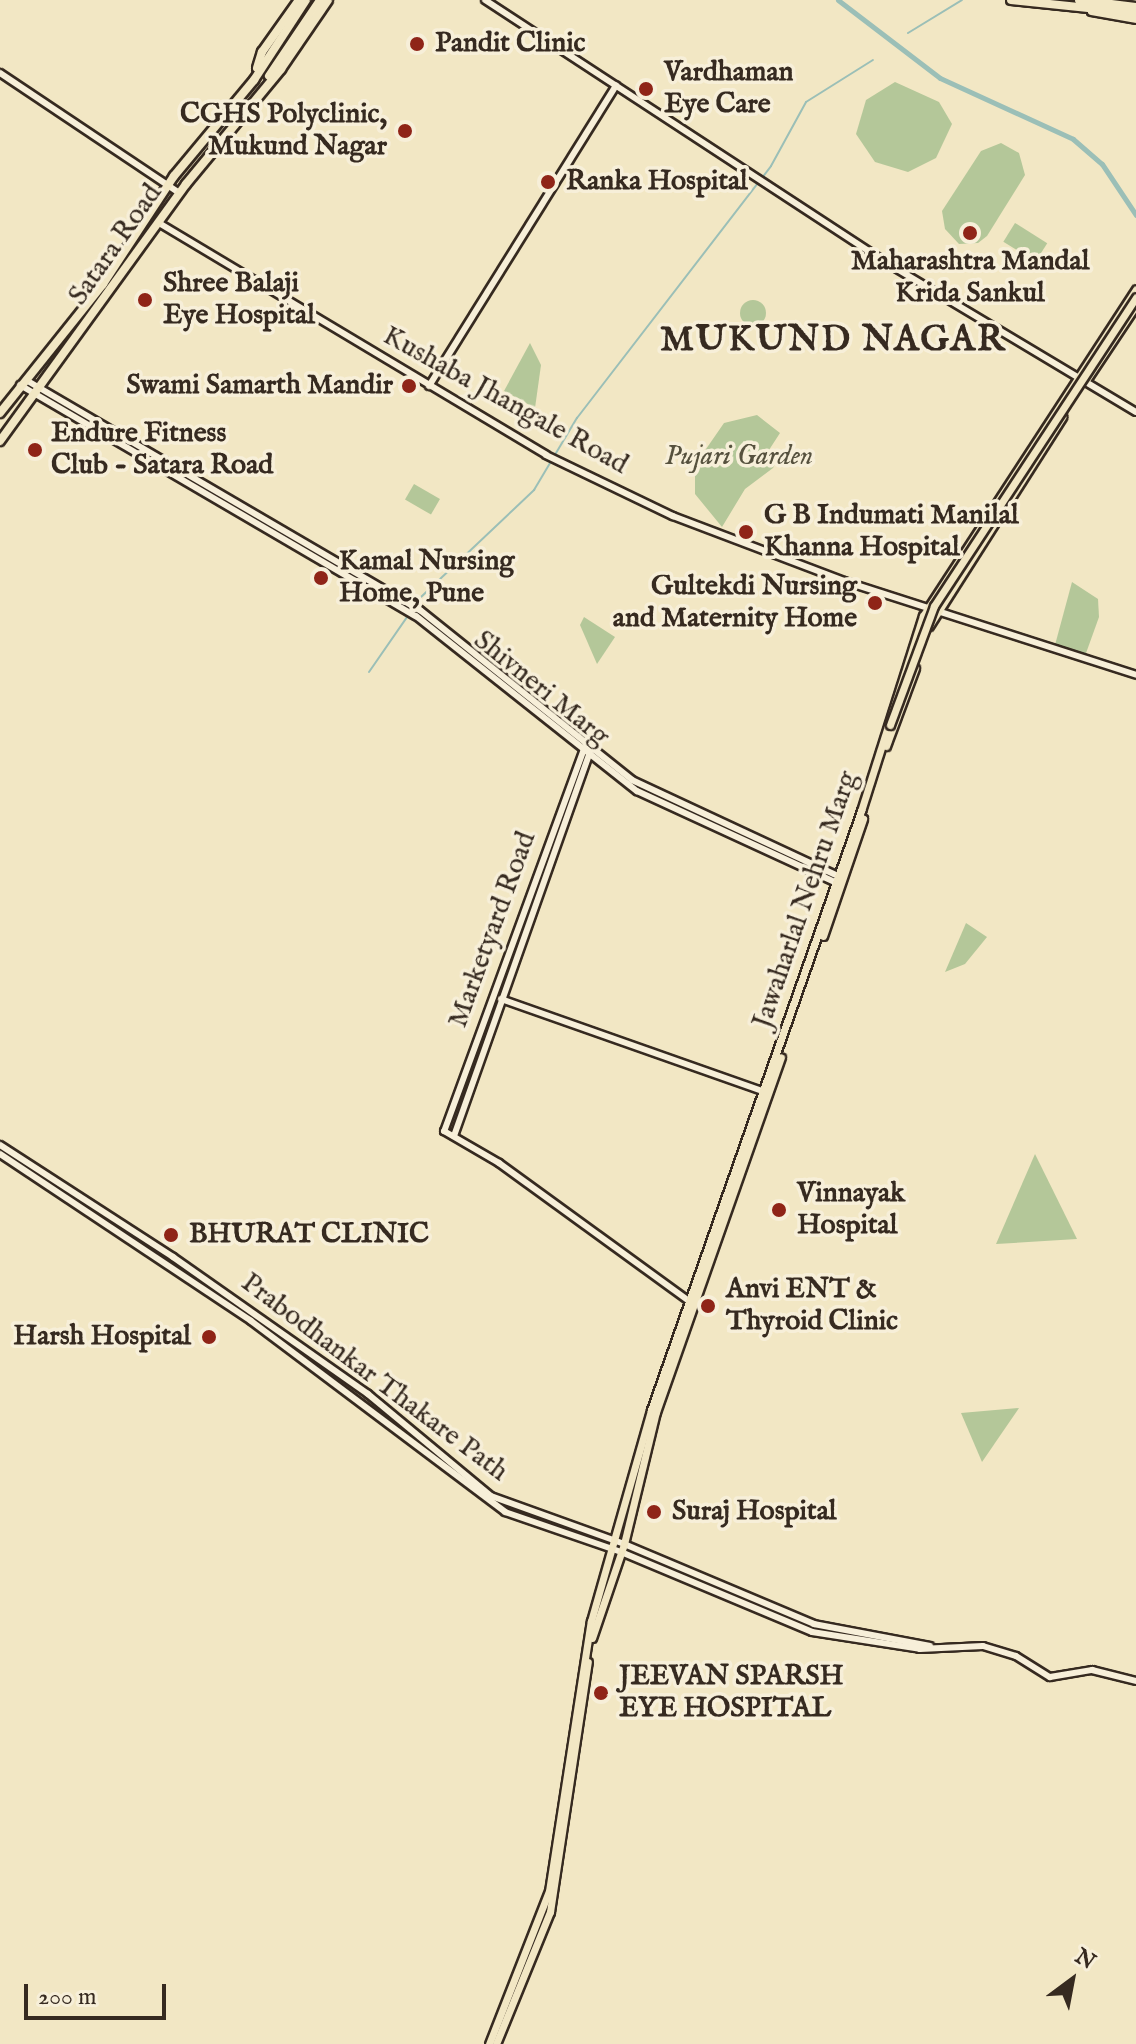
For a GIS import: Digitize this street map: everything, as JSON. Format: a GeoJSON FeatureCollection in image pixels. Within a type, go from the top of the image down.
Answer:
{"type":"FeatureCollection","features":[{"type":"Feature","properties":{"kind":"highway"},"geometry":{"type":"LineString","coordinates":[[254,80],[262,52],[299,0]]}},
{"type":"Feature","properties":{"kind":"highway"},"geometry":{"type":"LineString","coordinates":[[254,80],[306,0]]}},
{"type":"Feature","properties":{"kind":"highway"},"geometry":{"type":"LineString","coordinates":[[260,91],[320,0]]}},
{"type":"Feature","properties":{"kind":"highway","name":"Satara Road"},"geometry":{"type":"LineString","coordinates":[[0,441],[179,193],[328,0]]}},
{"type":"Feature","properties":{"kind":"highway"},"geometry":{"type":"LineString","coordinates":[[1011,0],[1136,7]]}},
{"type":"Feature","properties":{"kind":"highway"},"geometry":{"type":"LineString","coordinates":[[1079,0],[1136,16]]}},
{"type":"Feature","properties":{"kind":"highway","name":"Satara Road"},"geometry":{"type":"LineString","coordinates":[[0,413],[103,284],[167,184],[254,80]]}},
{"type":"Feature","properties":{"kind":"main road"},"geometry":{"type":"LineString","coordinates":[[485,0],[892,266],[1086,379],[1136,412]]}},
{"type":"Feature","properties":{"kind":"main road"},"geometry":{"type":"LineString","coordinates":[[1059,4],[1136,16]]}},
{"type":"Feature","properties":{"kind":"main road"},"geometry":{"type":"LineString","coordinates":[[0,73],[179,193]]}},
{"type":"Feature","properties":{"kind":"main road"},"geometry":{"type":"LineString","coordinates":[[429,386],[616,86]]}},
{"type":"Feature","properties":{"kind":"main road","name":"Kushaba Jhangale Road"},"geometry":{"type":"LineString","coordinates":[[159,223],[559,463],[729,540],[1136,675]]}},
{"type":"Feature","properties":{"kind":"main road","name":"Jawaharlal Nehru Marg"},"geometry":{"type":"LineString","coordinates":[[609,1571],[611,1544],[839,880],[928,606],[1077,374],[1136,289]]}},
{"type":"Feature","properties":{"kind":"main road"},"geometry":{"type":"LineString","coordinates":[[885,739],[934,606],[1136,297]]}},
{"type":"Feature","properties":{"kind":"main road","name":"Jawaharlal Nehru Marg"},"geometry":{"type":"LineString","coordinates":[[885,739],[937,611],[1136,305]]}},
{"type":"Feature","properties":{"kind":"main road","name":"Shivneri Marg"},"geometry":{"type":"LineString","coordinates":[[22,382],[418,613],[637,791],[839,880]]}},
{"type":"Feature","properties":{"kind":"main road","name":"Marketyard Road"},"geometry":{"type":"LineString","coordinates":[[498,997],[454,1136],[444,1131],[498,997],[587,751]]}},
{"type":"Feature","properties":{"kind":"main road"},"geometry":{"type":"LineString","coordinates":[[498,997],[766,1092]]}},
{"type":"Feature","properties":{"kind":"main road"},"geometry":{"type":"LineString","coordinates":[[454,1136],[499,1163],[693,1303]]}},
{"type":"Feature","properties":{"kind":"main road","name":"Prabodhankar Thakare Path"},"geometry":{"type":"LineString","coordinates":[[0,1145],[149,1245],[363,1400],[487,1502],[623,1548],[814,1624],[930,1646],[1000,1650],[1050,1677],[1092,1670],[1136,1681]]}},
{"type":"Feature","properties":{"kind":"main road","name":"Prabodhankar Thakare Path"},"geometry":{"type":"LineString","coordinates":[[0,1154],[149,1245]]}},
{"type":"Feature","properties":{"kind":"main road","name":"Jawaharlal Nehru Marg"},"geometry":{"type":"LineString","coordinates":[[609,1571],[623,1548],[646,1439]]}},
{"type":"Feature","properties":{"kind":"main road"},"geometry":{"type":"LineString","coordinates":[[496,2044],[549,1902],[579,1680],[609,1571]]}},
{"type":"Feature","properties":{"kind":"main road"},"geometry":{"type":"LineString","coordinates":[[489,2044],[549,1902]]}},
{"type":"Feature","properties":{"kind":"green space"},"geometry":{"type":"Polygon","coordinates":[[[895,82],[939,102],[952,124],[936,158],[908,172],[875,162],[856,134],[866,100],[895,82]]]}},
{"type":"Feature","properties":{"kind":"green space"},"geometry":{"type":"Polygon","coordinates":[[[1001,143],[1019,153],[1025,175],[987,236],[978,243],[959,244],[945,229],[942,211],[981,151],[1001,143]]]}},
{"type":"Feature","properties":{"kind":"green space"},"geometry":{"type":"Polygon","coordinates":[[[1015,223],[1047,243],[1036,262],[1003,242],[1015,223]]]}},
{"type":"Feature","properties":{"kind":"green space"},"geometry":{"type":"Polygon","coordinates":[[[753,300],[762,304],[766,313],[762,322],[753,326],[744,322],[740,313],[744,304],[753,300]]]}},
{"type":"Feature","properties":{"kind":"green space"},"geometry":{"type":"Polygon","coordinates":[[[530,343],[541,365],[535,408],[504,391],[530,343]]]}},
{"type":"Feature","properties":{"kind":"green space","name":"Pujari Garden"},"geometry":{"type":"Polygon","coordinates":[[[757,415],[780,433],[769,450],[779,457],[773,468],[745,489],[722,527],[695,494],[695,465],[724,423],[757,415]]]}},
{"type":"Feature","properties":{"kind":"green space"},"geometry":{"type":"Polygon","coordinates":[[[414,484],[440,499],[431,515],[405,500],[414,484]]]}},
{"type":"Feature","properties":{"kind":"green space"},"geometry":{"type":"Polygon","coordinates":[[[1072,582],[1098,599],[1099,617],[1085,656],[1055,645],[1072,582]]]}},
{"type":"Feature","properties":{"kind":"green space"},"geometry":{"type":"Polygon","coordinates":[[[584,617],[615,637],[597,664],[580,625],[584,617]]]}},
{"type":"Feature","properties":{"kind":"green space"},"geometry":{"type":"Polygon","coordinates":[[[966,923],[987,937],[965,964],[945,972],[966,923]]]}},
{"type":"Feature","properties":{"kind":"green space"},"geometry":{"type":"Polygon","coordinates":[[[1035,1154],[1077,1239],[996,1244],[1035,1154]]]}},
{"type":"Feature","properties":{"kind":"green space"},"geometry":{"type":"Polygon","coordinates":[[[1019,1408],[982,1462],[961,1413],[1019,1408]]]}},
{"type":"Feature","properties":{"kind":"waterway"},"geometry":{"type":"LineString","coordinates":[[838,0],[940,78],[1073,139],[1102,164],[1136,215]]}},
{"type":"Feature","properties":{"kind":"waterway"},"geometry":{"type":"LineString","coordinates":[[908,33],[962,0]]}},
{"type":"Feature","properties":{"kind":"waterway"},"geometry":{"type":"LineString","coordinates":[[369,672],[421,597],[534,490],[577,418],[771,166],[806,102],[873,60]]}},
{"type":"Feature","properties":{"kind":"place","name":"Pandit Clinic"},"geometry":{"type":"Point","coordinates":[417,44]}},
{"type":"Feature","properties":{"kind":"place","name":"Vardhaman Eye Care"},"geometry":{"type":"Point","coordinates":[646,89]}},
{"type":"Feature","properties":{"kind":"place","name":"CGHS Polyclinic, Mukund Nagar"},"geometry":{"type":"Point","coordinates":[405,131]}},
{"type":"Feature","properties":{"kind":"place","name":"Ranka Hospital"},"geometry":{"type":"Point","coordinates":[548,182]}},
{"type":"Feature","properties":{"kind":"place","name":"Maharashtra Mandal Krida Sankul"},"geometry":{"type":"Point","coordinates":[970,233]}},
{"type":"Feature","properties":{"kind":"place","name":"Shree Balaji Eye Hospital"},"geometry":{"type":"Point","coordinates":[145,300]}},
{"type":"Feature","properties":{"kind":"place","name":"Swami Samarth Mandir"},"geometry":{"type":"Point","coordinates":[409,386]}},
{"type":"Feature","properties":{"kind":"place","name":"Endure Fitness Club - Satara Road"},"geometry":{"type":"Point","coordinates":[35,450]}},
{"type":"Feature","properties":{"kind":"place","name":"G B Indumati Manilal Khanna Hospital"},"geometry":{"type":"Point","coordinates":[746,532]}},
{"type":"Feature","properties":{"kind":"place","name":"Kamal Nursing Home, Pune"},"geometry":{"type":"Point","coordinates":[321,578]}},
{"type":"Feature","properties":{"kind":"place","name":"Gultekdi Nursing and Maternity Home"},"geometry":{"type":"Point","coordinates":[875,603]}},
{"type":"Feature","properties":{"kind":"place","name":"Vinnayak Hospital"},"geometry":{"type":"Point","coordinates":[779,1210]}},
{"type":"Feature","properties":{"kind":"place","name":"BHURAT CLINIC"},"geometry":{"type":"Point","coordinates":[171,1235]}},
{"type":"Feature","properties":{"kind":"place","name":"Anvi ENT & Thyroid Clinic"},"geometry":{"type":"Point","coordinates":[708,1306]}},
{"type":"Feature","properties":{"kind":"place","name":"Harsh Hospital"},"geometry":{"type":"Point","coordinates":[209,1337]}},
{"type":"Feature","properties":{"kind":"place","name":"Suraj Hospital"},"geometry":{"type":"Point","coordinates":[654,1512]}},
{"type":"Feature","properties":{"kind":"place","name":"JEEVAN SPARSH EYE HOSPITAL"},"geometry":{"type":"Point","coordinates":[601,1693]}},
{"type":"Feature","properties":{"kind":"district","name":"MUKUND NAGAR"},"geometry":{"type":"Point","coordinates":[833,341]}}]}
